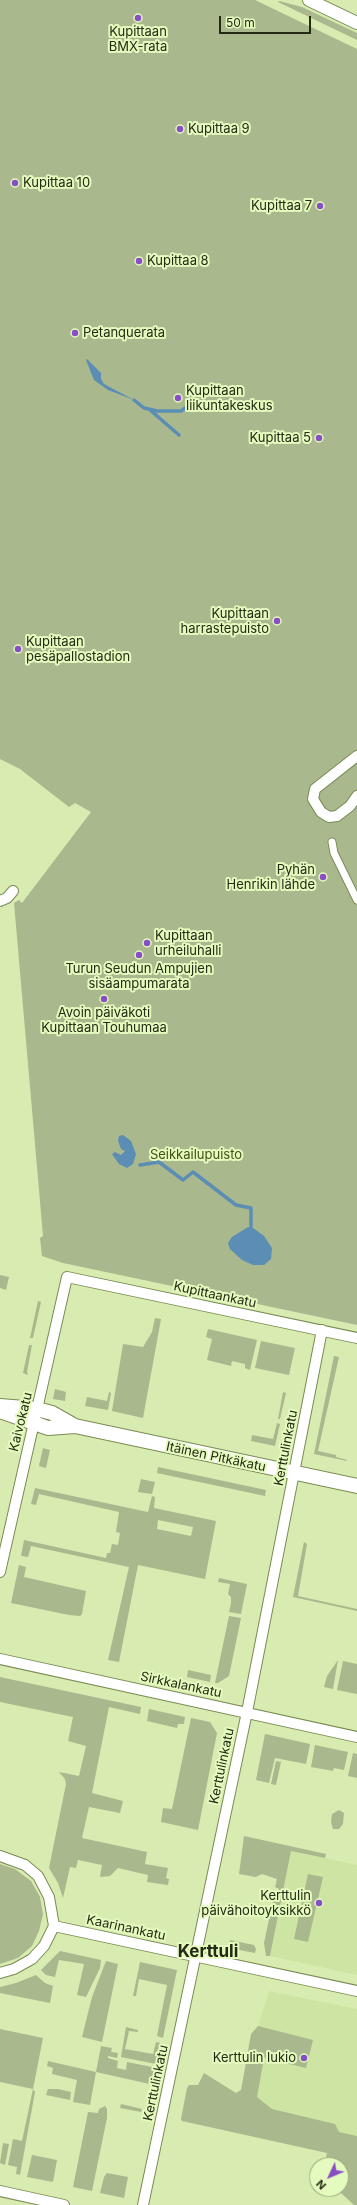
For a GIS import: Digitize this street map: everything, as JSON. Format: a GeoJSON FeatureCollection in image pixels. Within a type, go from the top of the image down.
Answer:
{"type":"FeatureCollection","features":[{"type":"Feature","properties":{"kind":"main road","name":"Itäinen Pitkäkatu"},"geometry":{"type":"LineString","coordinates":[[0,1406],[37,1409],[52,1413],[75,1426]]}},
{"type":"Feature","properties":{"kind":"main road","name":"Itäinen Pitkäkatu"},"geometry":{"type":"LineString","coordinates":[[0,1411],[48,1428],[75,1426],[357,1486]]}},
{"type":"Feature","properties":{"kind":"street"},"geometry":{"type":"LineString","coordinates":[[309,0],[357,23]]}},
{"type":"Feature","properties":{"kind":"street"},"geometry":{"type":"LineString","coordinates":[[357,756],[315,789],[313,800],[321,812],[329,817],[337,816],[343,813],[357,796]]}},
{"type":"Feature","properties":{"kind":"street"},"geometry":{"type":"LineString","coordinates":[[332,842],[334,853],[357,900]]}},
{"type":"Feature","properties":{"kind":"street"},"geometry":{"type":"LineString","coordinates":[[0,901],[7,898],[13,891]]}},
{"type":"Feature","properties":{"kind":"street","name":"Kupittaankatu"},"geometry":{"type":"LineString","coordinates":[[67,1277],[357,1338]]}},
{"type":"Feature","properties":{"kind":"street","name":"Kaivokatu"},"geometry":{"type":"LineString","coordinates":[[0,1572],[67,1277]]}},
{"type":"Feature","properties":{"kind":"street","name":"Kerttulinkatu"},"geometry":{"type":"LineString","coordinates":[[144,2205],[247,1712],[322,1330]]}},
{"type":"Feature","properties":{"kind":"street","name":"Sirkkalankatu"},"geometry":{"type":"LineString","coordinates":[[0,1659],[357,1736]]}},
{"type":"Feature","properties":{"kind":"street"},"geometry":{"type":"LineString","coordinates":[[0,1856],[25,1865],[38,1876],[49,1897],[54,1926],[44,1946],[32,1959],[14,1969],[0,1972]]}},
{"type":"Feature","properties":{"kind":"street","name":"Kaarinankatu"},"geometry":{"type":"LineString","coordinates":[[54,1926],[196,1955],[357,1991]]}},
{"type":"Feature","properties":{"kind":"street"},"geometry":{"type":"LineString","coordinates":[[0,2191],[64,2205]]}},
{"type":"Feature","properties":{"kind":"shaded area","name":"Kerttulin päivähoitoyksikkö"},"geometry":{"type":"Polygon","coordinates":[[[291,1851],[357,1865],[357,1975],[270,1956],[291,1851]]]}},
{"type":"Feature","properties":{"kind":"shaded area","name":"Kerttulin lukio"},"geometry":{"type":"Polygon","coordinates":[[[269,1991],[357,2009],[357,2136],[261,2115],[245,2089],[258,2026],[269,1991]]]}},
{"type":"Feature","properties":{"kind":"green space","name":"Kupittaan liikuntakeskus"},"geometry":{"type":"Polygon","coordinates":[[[0,0],[255,0],[357,49],[357,1325],[63,1263],[42,1256],[40,1238],[43,1236],[14,903],[19,900],[22,903],[91,812],[75,803],[69,807],[20,769],[0,759],[0,0]]]}},
{"type":"Feature","properties":{"kind":"green space"},"geometry":{"type":"Polygon","coordinates":[[[278,2],[302,7],[357,33],[357,40],[278,2]]]}},
{"type":"Feature","properties":{"kind":"green space"},"geometry":{"type":"Polygon","coordinates":[[[0,1275],[9,1277],[6,1290],[0,1288],[0,1275]]]}},
{"type":"Feature","properties":{"kind":"green space"},"geometry":{"type":"Polygon","coordinates":[[[38,1301],[41,1302],[33,1338],[30,1338],[38,1301]]]}},
{"type":"Feature","properties":{"kind":"green space"},"geometry":{"type":"Polygon","coordinates":[[[155,1318],[161,1319],[143,1418],[112,1411],[123,1344],[143,1347],[152,1332],[155,1318]]]}},
{"type":"Feature","properties":{"kind":"green space"},"geometry":{"type":"Polygon","coordinates":[[[208,1329],[257,1340],[250,1370],[245,1368],[245,1364],[232,1361],[231,1366],[207,1360],[212,1339],[206,1337],[208,1329]]]}},
{"type":"Feature","properties":{"kind":"green space"},"geometry":{"type":"Polygon","coordinates":[[[261,1341],[295,1348],[289,1375],[255,1368],[261,1341]]]}},
{"type":"Feature","properties":{"kind":"green space"},"geometry":{"type":"Polygon","coordinates":[[[29,1345],[32,1345],[27,1372],[28,1375],[23,1373],[29,1345]]]}},
{"type":"Feature","properties":{"kind":"green space"},"geometry":{"type":"Polygon","coordinates":[[[334,1356],[339,1357],[318,1451],[336,1455],[336,1457],[347,1461],[314,1454],[334,1356]]]}},
{"type":"Feature","properties":{"kind":"green space"},"geometry":{"type":"Polygon","coordinates":[[[55,1389],[66,1392],[65,1401],[53,1399],[55,1389]]]}},
{"type":"Feature","properties":{"kind":"green space"},"geometry":{"type":"Polygon","coordinates":[[[109,1392],[111,1393],[108,1410],[85,1406],[87,1397],[107,1401],[109,1392]]]}},
{"type":"Feature","properties":{"kind":"green space"},"geometry":{"type":"Polygon","coordinates":[[[283,1392],[286,1393],[280,1419],[278,1419],[283,1392]]]}},
{"type":"Feature","properties":{"kind":"green space"},"geometry":{"type":"Polygon","coordinates":[[[277,1423],[280,1424],[275,1446],[251,1441],[252,1435],[273,1439],[277,1423]]]}},
{"type":"Feature","properties":{"kind":"green space"},"geometry":{"type":"Polygon","coordinates":[[[43,1448],[50,1450],[46,1468],[39,1466],[43,1448]]]}},
{"type":"Feature","properties":{"kind":"green space"},"geometry":{"type":"Polygon","coordinates":[[[158,1467],[266,1490],[265,1496],[157,1473],[158,1467]]]}},
{"type":"Feature","properties":{"kind":"green space"},"geometry":{"type":"Polygon","coordinates":[[[141,1479],[155,1482],[152,1494],[138,1492],[141,1479]]]}},
{"type":"Feature","properties":{"kind":"green space"},"geometry":{"type":"Polygon","coordinates":[[[35,1488],[148,1512],[152,1496],[155,1497],[154,1508],[216,1521],[205,1579],[138,1565],[119,1662],[108,1660],[129,1567],[31,1546],[28,1557],[21,1556],[24,1540],[106,1558],[107,1553],[110,1553],[112,1544],[118,1545],[120,1533],[116,1532],[119,1512],[39,1494],[36,1505],[31,1504],[35,1488]],[[158,1520],[157,1529],[191,1536],[193,1527],[158,1520]]]}},
{"type":"Feature","properties":{"kind":"green space"},"geometry":{"type":"Polygon","coordinates":[[[304,1542],[307,1544],[298,1596],[357,1609],[357,1611],[293,1597],[304,1542]]]}},
{"type":"Feature","properties":{"kind":"green space"},"geometry":{"type":"Polygon","coordinates":[[[19,1565],[26,1567],[24,1577],[86,1591],[82,1614],[80,1616],[69,1615],[11,1603],[19,1565]]]}},
{"type":"Feature","properties":{"kind":"green space"},"geometry":{"type":"Polygon","coordinates":[[[219,1578],[247,1584],[241,1614],[229,1612],[231,1603],[231,1597],[228,1594],[230,1584],[218,1582],[219,1578]]]}},
{"type":"Feature","properties":{"kind":"green space"},"geometry":{"type":"Polygon","coordinates":[[[229,1616],[241,1618],[229,1676],[218,1683],[215,1683],[229,1616]]]}},
{"type":"Feature","properties":{"kind":"green space"},"geometry":{"type":"Polygon","coordinates":[[[338,1660],[333,1689],[324,1687],[327,1676],[338,1660]]]}},
{"type":"Feature","properties":{"kind":"green space"},"geometry":{"type":"Polygon","coordinates":[[[343,1661],[357,1664],[357,1694],[337,1690],[343,1661]]]}},
{"type":"Feature","properties":{"kind":"green space"},"geometry":{"type":"Polygon","coordinates":[[[188,1670],[211,1675],[210,1682],[187,1677],[188,1670]]]}},
{"type":"Feature","properties":{"kind":"green space"},"geometry":{"type":"Polygon","coordinates":[[[0,1677],[141,1707],[140,1714],[109,1707],[92,1793],[123,1801],[120,1813],[89,1807],[82,1838],[147,1852],[145,1864],[168,1868],[166,1878],[169,1879],[168,1885],[147,1882],[148,1875],[118,1868],[110,1876],[100,1877],[102,1865],[78,1860],[76,1868],[70,1867],[63,1898],[58,1883],[49,1868],[66,1784],[65,1779],[59,1772],[79,1776],[86,1746],[68,1741],[73,1717],[0,1702],[0,1677]]]}},
{"type":"Feature","properties":{"kind":"green space"},"geometry":{"type":"Polygon","coordinates":[[[149,1709],[185,1717],[184,1724],[178,1724],[177,1728],[147,1721],[149,1709]]]}},
{"type":"Feature","properties":{"kind":"green space"},"geometry":{"type":"Polygon","coordinates":[[[191,1718],[210,1722],[217,1733],[198,1830],[161,1822],[163,1808],[172,1809],[191,1718]]]}},
{"type":"Feature","properties":{"kind":"green space"},"geometry":{"type":"Polygon","coordinates":[[[265,1734],[310,1744],[306,1764],[275,1758],[269,1783],[256,1780],[265,1734]]]}},
{"type":"Feature","properties":{"kind":"green space"},"geometry":{"type":"Polygon","coordinates":[[[315,1745],[348,1752],[344,1770],[334,1768],[333,1771],[311,1767],[315,1745]]]}},
{"type":"Feature","properties":{"kind":"green space"},"geometry":{"type":"Polygon","coordinates":[[[353,1753],[357,1754],[357,1778],[348,1776],[353,1753]]]}},
{"type":"Feature","properties":{"kind":"green space"},"geometry":{"type":"Polygon","coordinates":[[[276,1761],[281,1762],[276,1785],[271,1784],[276,1761]]]}},
{"type":"Feature","properties":{"kind":"green space"},"geometry":{"type":"Polygon","coordinates":[[[339,1810],[344,1813],[343,1824],[339,1829],[333,1829],[331,1822],[332,1814],[339,1810]]]}},
{"type":"Feature","properties":{"kind":"green space"},"geometry":{"type":"Polygon","coordinates":[[[244,1836],[326,1854],[325,1858],[291,1851],[270,1956],[266,1956],[264,1943],[273,1900],[276,1901],[279,1889],[275,1887],[277,1879],[262,1874],[256,1877],[239,1874],[244,1836]]]}},
{"type":"Feature","properties":{"kind":"green space"},"geometry":{"type":"Polygon","coordinates":[[[0,1864],[15,1869],[31,1881],[40,1897],[43,1914],[39,1931],[32,1946],[18,1958],[0,1964],[0,1864]]]}},
{"type":"Feature","properties":{"kind":"green space"},"geometry":{"type":"Polygon","coordinates":[[[308,1874],[323,1877],[308,1942],[294,1939],[308,1874]]]}},
{"type":"Feature","properties":{"kind":"green space"},"geometry":{"type":"Polygon","coordinates":[[[230,1940],[254,1945],[256,1949],[255,1953],[229,1948],[230,1940]]]}},
{"type":"Feature","properties":{"kind":"green space"},"geometry":{"type":"Polygon","coordinates":[[[60,1951],[101,1960],[100,1968],[86,1997],[77,1995],[84,1964],[59,1960],[55,1977],[46,1975],[41,1970],[60,1951]]]}},
{"type":"Feature","properties":{"kind":"green space"},"geometry":{"type":"Polygon","coordinates":[[[106,1961],[118,1964],[102,2042],[82,2037],[92,1997],[106,1961]]]}},
{"type":"Feature","properties":{"kind":"green space"},"geometry":{"type":"Polygon","coordinates":[[[140,1962],[177,1970],[163,2038],[157,2036],[167,1985],[139,1979],[136,1996],[133,1996],[140,1962]]]}},
{"type":"Feature","properties":{"kind":"green space"},"geometry":{"type":"Polygon","coordinates":[[[36,1975],[45,1983],[53,1986],[50,2003],[0,1993],[0,1987],[16,1983],[36,1975]]]}},
{"type":"Feature","properties":{"kind":"green space"},"geometry":{"type":"Polygon","coordinates":[[[258,2026],[313,2040],[306,2068],[264,2058],[257,2097],[272,2109],[335,2124],[339,2132],[357,2136],[357,2205],[354,2205],[345,2197],[349,2197],[349,2157],[326,2157],[327,2153],[182,2121],[181,2119],[187,2088],[189,2085],[198,2085],[204,2073],[236,2093],[241,2090],[251,2034],[258,2026]]]}},
{"type":"Feature","properties":{"kind":"green space"},"geometry":{"type":"Polygon","coordinates":[[[126,2027],[138,2030],[138,2032],[129,2031],[125,2049],[153,2054],[156,2042],[160,2043],[156,2064],[121,2057],[126,2027]]]}},
{"type":"Feature","properties":{"kind":"green space"},"geometry":{"type":"Polygon","coordinates":[[[0,2029],[43,2038],[33,2089],[0,2082],[0,2029]]]}},
{"type":"Feature","properties":{"kind":"green space"},"geometry":{"type":"Polygon","coordinates":[[[101,2046],[112,2048],[111,2052],[118,2053],[117,2058],[108,2056],[108,2058],[118,2061],[117,2068],[126,2070],[127,2062],[157,2068],[154,2085],[96,2072],[101,2046]]]}},
{"type":"Feature","properties":{"kind":"green space"},"geometry":{"type":"Polygon","coordinates":[[[48,2061],[96,2072],[90,2105],[73,2102],[77,2080],[52,2074],[53,2068],[47,2066],[48,2061]]]}},
{"type":"Feature","properties":{"kind":"green space"},"geometry":{"type":"Polygon","coordinates":[[[33,2089],[35,2092],[20,2175],[16,2174],[17,2167],[8,2165],[13,2139],[22,2141],[33,2089]]]}},
{"type":"Feature","properties":{"kind":"green space"},"geometry":{"type":"Polygon","coordinates":[[[48,2089],[58,2089],[71,2092],[70,2100],[46,2095],[48,2089]]]}},
{"type":"Feature","properties":{"kind":"green space"},"geometry":{"type":"Polygon","coordinates":[[[121,2104],[142,2109],[141,2112],[120,2108],[121,2104]]]}},
{"type":"Feature","properties":{"kind":"green space"},"geometry":{"type":"Polygon","coordinates":[[[105,2106],[107,2109],[107,2118],[92,2191],[73,2187],[88,2112],[98,2113],[99,2109],[105,2106]]]}},
{"type":"Feature","properties":{"kind":"green space"},"geometry":{"type":"Polygon","coordinates":[[[3,2143],[9,2144],[5,2165],[0,2163],[3,2143]]]}},
{"type":"Feature","properties":{"kind":"green space"},"geometry":{"type":"Polygon","coordinates":[[[32,2155],[57,2160],[53,2182],[27,2177],[32,2155]]]}},
{"type":"Feature","properties":{"kind":"green space"},"geometry":{"type":"Polygon","coordinates":[[[107,2173],[128,2177],[124,2198],[100,2193],[104,2177],[107,2173]]]}},
{"type":"Feature","properties":{"kind":"water"},"geometry":{"type":"Polygon","coordinates":[[[87,359],[101,373],[101,379],[104,384],[134,400],[108,390],[94,380],[86,360],[87,359]]]}},
{"type":"Feature","properties":{"kind":"water"},"geometry":{"type":"Polygon","coordinates":[[[123,1135],[131,1141],[136,1154],[133,1164],[127,1168],[119,1164],[112,1154],[115,1152],[121,1155],[125,1151],[121,1149],[118,1141],[119,1136],[123,1135]]]}},
{"type":"Feature","properties":{"kind":"water"},"geometry":{"type":"Polygon","coordinates":[[[248,1227],[253,1228],[264,1236],[272,1248],[271,1259],[264,1265],[253,1265],[242,1260],[230,1249],[228,1243],[232,1237],[248,1227]]]}},
{"type":"Feature","properties":{"kind":"waterway"},"geometry":{"type":"LineString","coordinates":[[134,400],[144,408],[157,411],[181,411],[192,403]]}},
{"type":"Feature","properties":{"kind":"waterway"},"geometry":{"type":"LineString","coordinates":[[150,410],[179,435]]}},
{"type":"Feature","properties":{"kind":"waterway"},"geometry":{"type":"LineString","coordinates":[[140,1165],[159,1162],[183,1180],[193,1172],[236,1205],[251,1208],[251,1227]]}},
{"type":"Feature","properties":{"kind":"place","name":"Kupittaan BMX-rata"},"geometry":{"type":"Point","coordinates":[138,18]}},
{"type":"Feature","properties":{"kind":"place","name":"Kupittaa 9"},"geometry":{"type":"Point","coordinates":[180,129]}},
{"type":"Feature","properties":{"kind":"place","name":"Kupittaa 10"},"geometry":{"type":"Point","coordinates":[15,183]}},
{"type":"Feature","properties":{"kind":"place","name":"Kupittaa 7"},"geometry":{"type":"Point","coordinates":[320,206]}},
{"type":"Feature","properties":{"kind":"place","name":"Kupittaa 8"},"geometry":{"type":"Point","coordinates":[139,261]}},
{"type":"Feature","properties":{"kind":"place","name":"Petanquerata"},"geometry":{"type":"Point","coordinates":[75,333]}},
{"type":"Feature","properties":{"kind":"place","name":"Kupittaan liikuntakeskus"},"geometry":{"type":"Point","coordinates":[178,398]}},
{"type":"Feature","properties":{"kind":"place","name":"Kupittaa 5"},"geometry":{"type":"Point","coordinates":[319,438]}},
{"type":"Feature","properties":{"kind":"place","name":"Kupittaan harrastepuisto"},"geometry":{"type":"Point","coordinates":[277,621]}},
{"type":"Feature","properties":{"kind":"place","name":"Kupittaan pesäpallostadion"},"geometry":{"type":"Point","coordinates":[18,649]}},
{"type":"Feature","properties":{"kind":"place","name":"Pyhän Henrikin lähde"},"geometry":{"type":"Point","coordinates":[323,877]}},
{"type":"Feature","properties":{"kind":"place","name":"Kupittaan urheiluhalli"},"geometry":{"type":"Point","coordinates":[147,943]}},
{"type":"Feature","properties":{"kind":"place","name":"Turun Seudun Ampujien sisäampumarata"},"geometry":{"type":"Point","coordinates":[139,955]}},
{"type":"Feature","properties":{"kind":"place","name":"Avoin päiväkoti Kupittaan Touhumaa"},"geometry":{"type":"Point","coordinates":[104,999]}},
{"type":"Feature","properties":{"kind":"place","name":"Kerttulin päivähoitoyksikkö"},"geometry":{"type":"Point","coordinates":[319,1903]}},
{"type":"Feature","properties":{"kind":"place","name":"Kerttulin lukio"},"geometry":{"type":"Point","coordinates":[304,2058]}},
{"type":"Feature","properties":{"kind":"district","name":"Kerttuli"},"geometry":{"type":"Point","coordinates":[208,1952]}},
{"type":"Feature","properties":{"kind":"park label","name":"Seikkailupuisto"},"geometry":{"type":"Point","coordinates":[196,1155]}}]}
